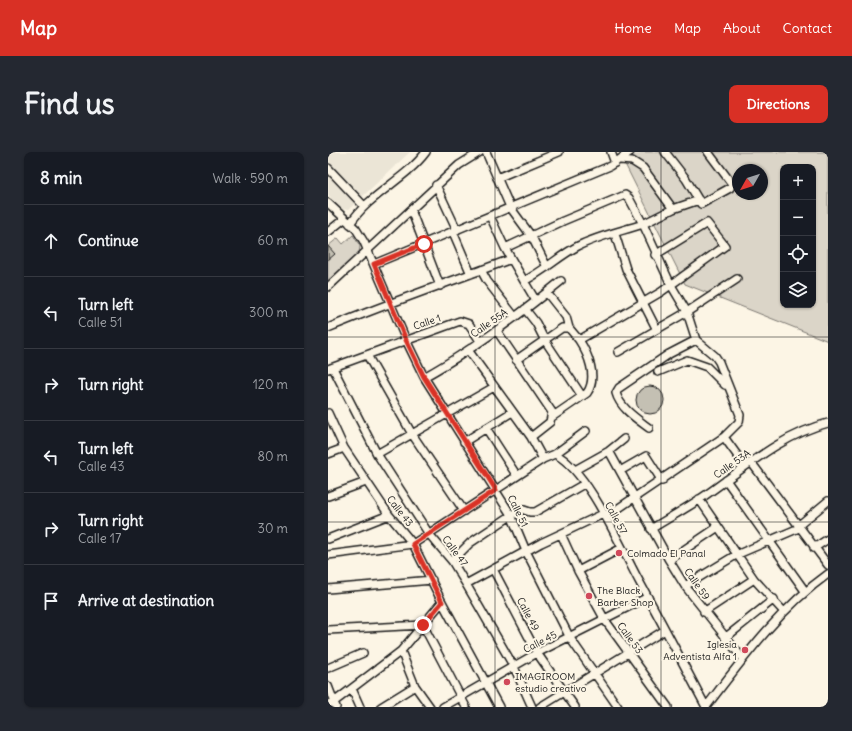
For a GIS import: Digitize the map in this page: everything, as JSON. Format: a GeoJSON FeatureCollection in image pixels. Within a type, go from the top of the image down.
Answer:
{"type":"FeatureCollection","features":[{"type":"Feature","properties":{"kind":"street"},"geometry":{"type":"LineString","coordinates":[[328,232],[347,221],[420,160],[426,152]]}},
{"type":"Feature","properties":{"kind":"street"},"geometry":{"type":"LineString","coordinates":[[328,287],[436,186],[460,165],[480,152]]}},
{"type":"Feature","properties":{"kind":"street"},"geometry":{"type":"LineString","coordinates":[[486,152],[510,207],[532,237],[547,267]]}},
{"type":"Feature","properties":{"kind":"street"},"geometry":{"type":"LineString","coordinates":[[497,178],[559,152]]}},
{"type":"Feature","properties":{"kind":"street"},"geometry":{"type":"LineString","coordinates":[[611,152],[618,162]]}},
{"type":"Feature","properties":{"kind":"street"},"geometry":{"type":"LineString","coordinates":[[374,264],[618,162],[630,152]]}},
{"type":"Feature","properties":{"kind":"street"},"geometry":{"type":"LineString","coordinates":[[665,152],[686,178],[702,204],[730,188],[732,184],[708,152]]}},
{"type":"Feature","properties":{"kind":"street"},"geometry":{"type":"LineString","coordinates":[[618,162],[632,161],[643,168],[673,209]]}},
{"type":"Feature","properties":{"kind":"street"},"geometry":{"type":"LineString","coordinates":[[328,168],[364,206]]}},
{"type":"Feature","properties":{"kind":"street"},"geometry":{"type":"LineString","coordinates":[[436,186],[455,231],[470,274]]}},
{"type":"Feature","properties":{"kind":"street"},"geometry":{"type":"LineString","coordinates":[[466,584],[526,551],[603,514],[610,514],[724,438],[739,422],[740,415],[715,356],[696,340],[687,312],[671,285],[643,224],[626,195],[563,221],[532,237],[505,248]]}},
{"type":"Feature","properties":{"kind":"street"},"geometry":{"type":"LineString","coordinates":[[524,281],[547,267],[558,257],[580,245],[643,224],[673,209],[699,200]]}},
{"type":"Feature","properties":{"kind":"street","name":"Calle 51"},"geometry":{"type":"LineString","coordinates":[[328,203],[361,236],[391,302],[406,340],[424,377],[511,515],[526,551],[570,638],[618,707]]}},
{"type":"Feature","properties":{"kind":"street"},"geometry":{"type":"LineString","coordinates":[[411,210],[440,286]]}},
{"type":"Feature","properties":{"kind":"street"},"geometry":{"type":"LineString","coordinates":[[490,216],[505,248],[536,301]]}},
{"type":"Feature","properties":{"kind":"street"},"geometry":{"type":"LineString","coordinates":[[579,340],[671,285],[723,248],[724,243],[707,223],[656,255]]}},
{"type":"Feature","properties":{"kind":"street"},"geometry":{"type":"LineString","coordinates":[[615,234],[626,270],[656,328]]}},
{"type":"Feature","properties":{"kind":"street"},"geometry":{"type":"LineString","coordinates":[[328,328],[391,302],[440,286],[511,259]]}},
{"type":"Feature","properties":{"kind":"street"},"geometry":{"type":"LineString","coordinates":[[481,270],[487,281],[515,317]]}},
{"type":"Feature","properties":{"kind":"street"},"geometry":{"type":"LineString","coordinates":[[618,352],[656,328],[687,312],[738,279]]}},
{"type":"Feature","properties":{"kind":"street","name":"Calle 55A"},"geometry":{"type":"LineString","coordinates":[[424,377],[497,331],[561,281]]}},
{"type":"Feature","properties":{"kind":"street"},"geometry":{"type":"LineString","coordinates":[[531,438],[543,428],[552,417],[590,389],[591,374],[587,354],[579,340],[569,328],[566,317],[547,293]]}},
{"type":"Feature","properties":{"kind":"street"},"geometry":{"type":"LineString","coordinates":[[525,309],[536,323],[544,339],[582,396]]}},
{"type":"Feature","properties":{"kind":"street","name":"Calle 1"},"geometry":{"type":"LineString","coordinates":[[330,369],[406,340],[463,321],[469,324],[480,341]]}},
{"type":"Feature","properties":{"kind":"street"},"geometry":{"type":"LineString","coordinates":[[516,360],[544,339],[562,328],[569,328]]}},
{"type":"Feature","properties":{"kind":"street"},"geometry":{"type":"LineString","coordinates":[[497,331],[552,412],[552,417]]}},
{"type":"Feature","properties":{"kind":"street"},"geometry":{"type":"LineString","coordinates":[[649,428],[633,417],[617,398],[616,393],[619,388],[663,358],[696,340]]}},
{"type":"Feature","properties":{"kind":"street"},"geometry":{"type":"LineString","coordinates":[[468,350],[531,438],[543,459]]}},
{"type":"Feature","properties":{"kind":"street"},"geometry":{"type":"LineString","coordinates":[[367,355],[412,434],[464,511]]}},
{"type":"Feature","properties":{"kind":"street"},"geometry":{"type":"LineString","coordinates":[[658,372],[687,360],[707,368],[728,388]]}},
{"type":"Feature","properties":{"kind":"street","name":"Calle 47"},"geometry":{"type":"LineString","coordinates":[[330,369],[378,454],[429,534],[452,561],[466,584],[514,667],[532,707]]}},
{"type":"Feature","properties":{"kind":"street"},"geometry":{"type":"LineString","coordinates":[[378,454],[494,387]]}},
{"type":"Feature","properties":{"kind":"street"},"geometry":{"type":"LineString","coordinates":[[464,442],[512,412]]}},
{"type":"Feature","properties":{"kind":"street","name":"Calle 43"},"geometry":{"type":"LineString","coordinates":[[328,413],[344,448],[366,482],[389,515],[413,544],[442,602],[487,682],[499,707]]}},
{"type":"Feature","properties":{"kind":"street","name":"Calle 53A"},"geometry":{"type":"LineString","coordinates":[[651,528],[700,499],[748,464],[784,441],[815,426],[828,423]]}},
{"type":"Feature","properties":{"kind":"street"},"geometry":{"type":"LineString","coordinates":[[486,428],[518,476]]}},
{"type":"Feature","properties":{"kind":"street"},"geometry":{"type":"LineString","coordinates":[[328,555],[413,544],[543,459],[555,454],[586,431]]}},
{"type":"Feature","properties":{"kind":"street"},"geometry":{"type":"LineString","coordinates":[[724,438],[748,464],[828,565]]}},
{"type":"Feature","properties":{"kind":"street"},"geometry":{"type":"LineString","coordinates":[[575,470],[609,451],[624,439]]}},
{"type":"Feature","properties":{"kind":"street"},"geometry":{"type":"LineString","coordinates":[[328,454],[344,448]]}},
{"type":"Feature","properties":{"kind":"street","name":"Calle 59"},"geometry":{"type":"LineString","coordinates":[[609,451],[685,586],[704,612],[743,659]]}},
{"type":"Feature","properties":{"kind":"street","name":"Calle 57"},"geometry":{"type":"LineString","coordinates":[[555,454],[563,458],[575,470],[603,514],[706,707]]}},
{"type":"Feature","properties":{"kind":"street"},"geometry":{"type":"LineString","coordinates":[[620,471],[646,456],[662,480]]}},
{"type":"Feature","properties":{"kind":"street"},"geometry":{"type":"LineString","coordinates":[[726,480],[805,591]]}},
{"type":"Feature","properties":{"kind":"street"},"geometry":{"type":"LineString","coordinates":[[328,496],[366,482]]}},
{"type":"Feature","properties":{"kind":"street"},"geometry":{"type":"LineString","coordinates":[[452,561],[470,543],[521,509],[535,512],[584,484]]}},
{"type":"Feature","properties":{"kind":"street"},"geometry":{"type":"LineString","coordinates":[[700,499],[736,555],[754,579],[774,599],[784,612]]}},
{"type":"Feature","properties":{"kind":"street"},"geometry":{"type":"LineString","coordinates":[[685,586],[736,555],[799,527],[828,501]]}},
{"type":"Feature","properties":{"kind":"street"},"geometry":{"type":"LineString","coordinates":[[328,540],[389,515]]}},
{"type":"Feature","properties":{"kind":"street"},"geometry":{"type":"LineString","coordinates":[[669,560],[718,527]]}},
{"type":"Feature","properties":{"kind":"street","name":"Calle 53"},"geometry":{"type":"LineString","coordinates":[[561,534],[578,571],[605,620],[668,707]]}},
{"type":"Feature","properties":{"kind":"street"},"geometry":{"type":"LineString","coordinates":[[814,548],[828,539]]}},
{"type":"Feature","properties":{"kind":"street"},"geometry":{"type":"LineString","coordinates":[[578,571],[622,548]]}},
{"type":"Feature","properties":{"kind":"street","name":"Calle 49"},"geometry":{"type":"LineString","coordinates":[[493,569],[538,653],[575,707]]}},
{"type":"Feature","properties":{"kind":"street"},"geometry":{"type":"LineString","coordinates":[[706,707],[743,659],[784,612],[805,591],[828,574]]}},
{"type":"Feature","properties":{"kind":"street"},"geometry":{"type":"LineString","coordinates":[[704,612],[754,579]]}},
{"type":"Feature","properties":{"kind":"street"},"geometry":{"type":"LineString","coordinates":[[328,589],[432,580]]}},
{"type":"Feature","properties":{"kind":"street","name":"Calle 45"},"geometry":{"type":"LineString","coordinates":[[443,707],[538,653],[648,597]]}},
{"type":"Feature","properties":{"kind":"street"},"geometry":{"type":"LineString","coordinates":[[725,638],[774,599]]}},
{"type":"Feature","properties":{"kind":"street"},"geometry":{"type":"LineString","coordinates":[[328,686],[333,704],[401,651],[442,602]]}},
{"type":"Feature","properties":{"kind":"street"},"geometry":{"type":"LineString","coordinates":[[328,630],[423,625]]}},
{"type":"Feature","properties":{"kind":"street"},"geometry":{"type":"LineString","coordinates":[[423,625],[462,696],[466,707]]}},
{"type":"Feature","properties":{"kind":"street"},"geometry":{"type":"LineString","coordinates":[[540,707],[563,691],[595,674],[665,630]]}},
{"type":"Feature","properties":{"kind":"street"},"geometry":{"type":"LineString","coordinates":[[401,651],[415,686],[430,707]]}},
{"type":"Feature","properties":{"kind":"street"},"geometry":{"type":"LineString","coordinates":[[328,668],[363,653]]}},
{"type":"Feature","properties":{"kind":"street"},"geometry":{"type":"LineString","coordinates":[[386,706],[415,686]]}},
{"type":"Feature","properties":{"kind":"street"},"geometry":{"type":"LineString","coordinates":[[352,689],[360,707]]}},
{"type":"Feature","properties":{"kind":"shaded area"},"geometry":{"type":"Polygon","coordinates":[[[328,152],[410,152],[348,210],[342,209],[328,195],[328,152]]]}},
{"type":"Feature","properties":{"kind":"shaded area"},"geometry":{"type":"Polygon","coordinates":[[[619,152],[828,152],[828,341],[685,284],[619,152]]]}},
{"type":"Feature","properties":{"kind":"shaded area"},"geometry":{"type":"Polygon","coordinates":[[[353,235],[360,246],[359,254],[328,283],[328,246],[338,238],[343,244],[353,235]]]}},
{"type":"Feature","properties":{"kind":"building"},"geometry":{"type":"Polygon","coordinates":[[[328,246],[335,254],[328,260],[328,246]]]}},
{"type":"Feature","properties":{"kind":"building"},"geometry":{"type":"Polygon","coordinates":[[[650,386],[660,390],[664,400],[660,410],[650,414],[640,410],[636,400],[640,390],[650,386]]]}},
{"type":"Feature","properties":{"kind":"place","name":"Colmado El Panal"},"geometry":{"type":"Point","coordinates":[619,553]}},
{"type":"Feature","properties":{"kind":"place","name":"The Black Barber Shop"},"geometry":{"type":"Point","coordinates":[589,596]}},
{"type":"Feature","properties":{"kind":"place","name":"Iglesia Adventista Alfa 1"},"geometry":{"type":"Point","coordinates":[745,650]}},
{"type":"Feature","properties":{"kind":"place","name":"IMAGIROOM estudio creativo"},"geometry":{"type":"Point","coordinates":[507,682]}},
{"type":"Feature","properties":{"kind":"route"},"geometry":{"type":"LineString","coordinates":[[423,625],[442,602],[413,544],[496,490],[424,377],[406,340],[374,264],[424,244]]}}]}
